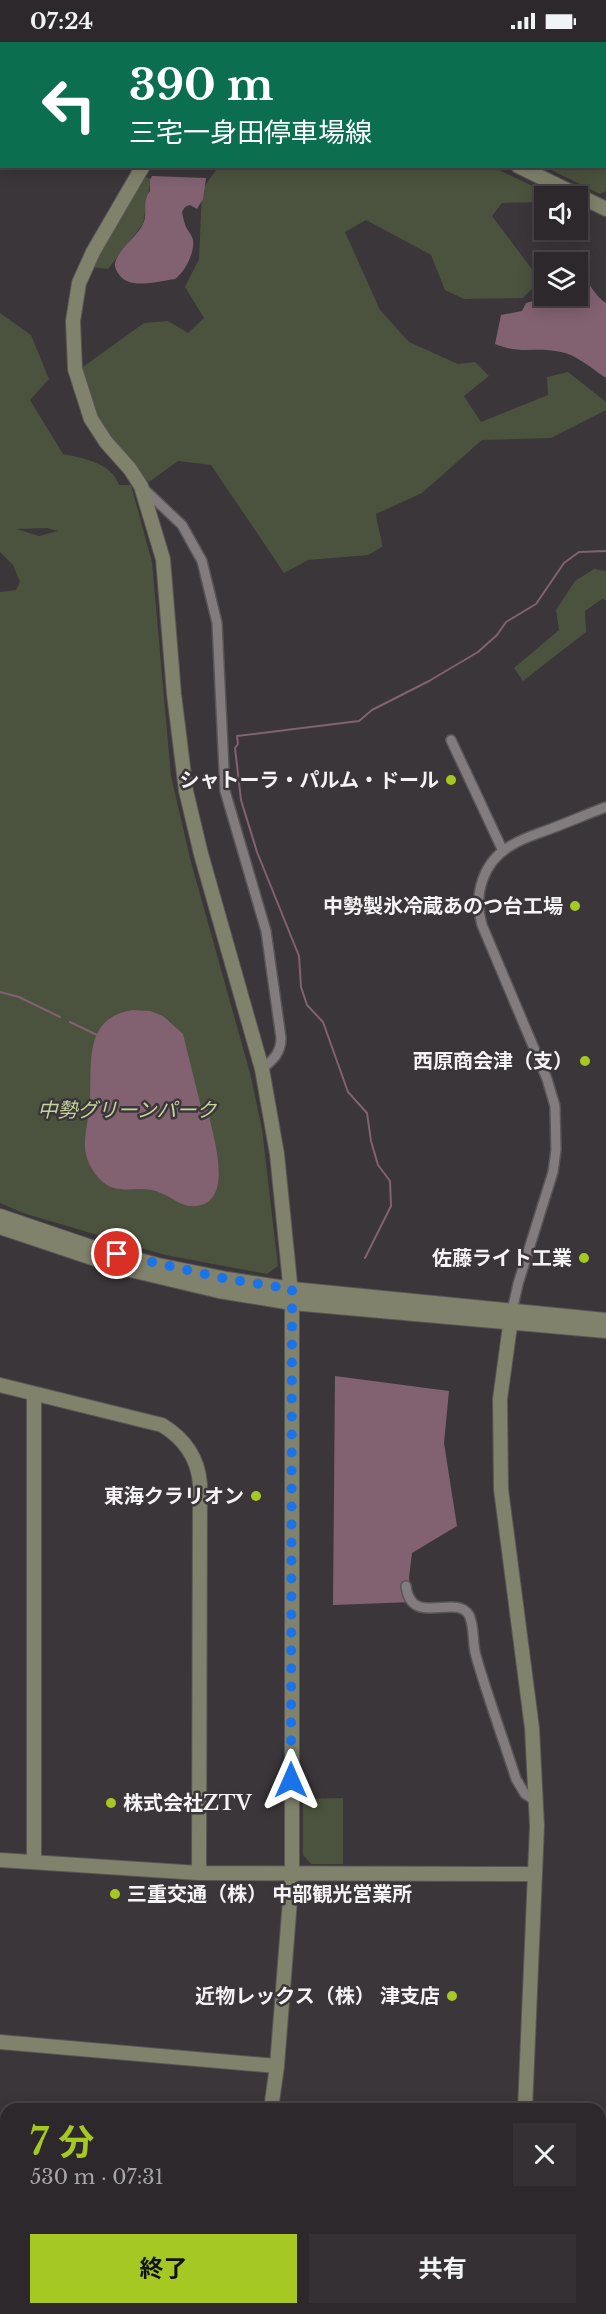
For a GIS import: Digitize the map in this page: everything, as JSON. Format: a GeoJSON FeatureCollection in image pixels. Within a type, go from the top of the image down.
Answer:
{"type":"FeatureCollection","features":[{"type":"Feature","properties":{"kind":"street"},"geometry":{"type":"LineString","coordinates":[[142,168],[86,266],[75,302],[72,341],[75,369],[91,419],[106,442],[130,469],[141,486],[182,525],[202,561],[217,623],[225,791],[266,931],[281,1038],[281,1045],[276,1056],[262,1069]]}},
{"type":"Feature","properties":{"kind":"street"},"geometry":{"type":"LineString","coordinates":[[522,168],[606,209]]}},
{"type":"Feature","properties":{"kind":"street"},"geometry":{"type":"LineString","coordinates":[[141,486],[163,559],[174,694],[188,804],[262,1069],[278,1154],[292,1289],[292,1874],[277,2066],[272,2103]]}},
{"type":"Feature","properties":{"kind":"street"},"geometry":{"type":"LineString","coordinates":[[451,740],[503,851]]}},
{"type":"Feature","properties":{"kind":"street"},"geometry":{"type":"LineString","coordinates":[[525,2103],[536,1801],[532,1728],[501,1489],[500,1400],[511,1317],[518,1284],[554,1172],[555,1106],[548,1079],[479,915],[478,896],[490,865],[503,851],[519,841],[606,807]]}},
{"type":"Feature","properties":{"kind":"street"},"geometry":{"type":"LineString","coordinates":[[0,1216],[97,1249],[158,1265],[227,1279],[606,1331]]}},
{"type":"Feature","properties":{"kind":"street"},"geometry":{"type":"LineString","coordinates":[[0,1227],[122,1268],[219,1291],[292,1303],[511,1317],[606,1320]]}},
{"type":"Feature","properties":{"kind":"street"},"geometry":{"type":"LineString","coordinates":[[0,1385],[162,1425],[184,1443],[197,1467],[200,1484],[199,1873]]}},
{"type":"Feature","properties":{"kind":"street"},"geometry":{"type":"LineString","coordinates":[[34,1395],[34,1862]]}},
{"type":"Feature","properties":{"kind":"street"},"geometry":{"type":"LineString","coordinates":[[406,1586],[410,1600],[420,1608],[457,1608],[469,1615],[476,1656],[516,1779],[525,1794],[536,1801]]}},
{"type":"Feature","properties":{"kind":"street"},"geometry":{"type":"LineString","coordinates":[[0,1860],[199,1873],[535,1874]]}},
{"type":"Feature","properties":{"kind":"street"},"geometry":{"type":"LineString","coordinates":[[0,2043],[277,2066]]}},
{"type":"Feature","properties":{"kind":"green space"},"geometry":{"type":"Polygon","coordinates":[[[217,168],[495,168],[534,187],[534,202],[502,203],[492,216],[534,272],[534,286],[523,298],[464,299],[445,290],[431,255],[366,220],[345,232],[380,310],[409,342],[458,364],[475,362],[489,376],[464,396],[481,422],[548,395],[547,377],[568,372],[606,402],[606,410],[551,438],[482,440],[422,493],[376,514],[382,547],[368,555],[308,560],[284,573],[211,465],[178,461],[149,482],[110,447],[93,412],[80,369],[144,323],[168,321],[188,333],[204,318],[185,287],[199,259],[202,190],[217,168]]]}},
{"type":"Feature","properties":{"kind":"green space"},"geometry":{"type":"Polygon","coordinates":[[[547,168],[606,168],[606,191],[600,194],[588,186],[547,168]]]}},
{"type":"Feature","properties":{"kind":"green space"},"geometry":{"type":"Polygon","coordinates":[[[143,176],[151,179],[143,224],[108,269],[92,267],[113,227],[143,176]]]}},
{"type":"Feature","properties":{"kind":"green space","name":"中勢グリーンパーク"},"geometry":{"type":"Polygon","coordinates":[[[0,313],[31,335],[49,379],[30,400],[63,454],[96,463],[110,471],[119,485],[131,485],[152,562],[171,776],[191,862],[250,1073],[262,1129],[278,1266],[267,1274],[165,1255],[23,1213],[0,1203],[0,592],[16,590],[20,582],[13,565],[0,552],[0,313]],[[47,528],[16,529],[39,536],[58,531],[47,528]]]}},
{"type":"Feature","properties":{"kind":"green space"},"geometry":{"type":"Polygon","coordinates":[[[594,569],[606,571],[606,600],[602,599],[585,611],[586,632],[523,681],[514,668],[559,630],[556,610],[575,581],[594,569]]]}},
{"type":"Feature","properties":{"kind":"green space"},"geometry":{"type":"Polygon","coordinates":[[[343,1798],[343,1864],[311,1864],[303,1855],[303,1799],[343,1798]]]}},
{"type":"Feature","properties":{"kind":"shaded area"},"geometry":{"type":"Polygon","coordinates":[[[152,176],[206,178],[203,199],[197,209],[190,205],[182,212],[193,240],[191,256],[186,267],[175,279],[144,284],[129,282],[123,279],[116,270],[115,263],[144,222],[152,176]]]}},
{"type":"Feature","properties":{"kind":"shaded area"},"geometry":{"type":"Polygon","coordinates":[[[588,282],[606,303],[606,378],[579,359],[567,354],[552,350],[520,350],[495,344],[501,315],[522,311],[526,303],[534,301],[534,306],[588,306],[588,282]]]}},
{"type":"Feature","properties":{"kind":"shaded area"},"geometry":{"type":"Polygon","coordinates":[[[133,1010],[150,1011],[163,1016],[183,1034],[201,1107],[207,1107],[217,1151],[218,1183],[214,1196],[204,1204],[189,1206],[181,1204],[152,1190],[114,1188],[101,1180],[89,1163],[85,1137],[94,1044],[105,1022],[117,1014],[133,1010]]]}},
{"type":"Feature","properties":{"kind":"shaded area"},"geometry":{"type":"Polygon","coordinates":[[[335,1376],[449,1391],[444,1443],[457,1526],[412,1553],[409,1578],[413,1602],[333,1605],[335,1376]]]}},
{"type":"Feature","properties":{"kind":"waterway"},"geometry":{"type":"LineString","coordinates":[[365,1258],[391,1206],[390,1181],[378,1165],[371,1141],[367,1113],[348,1092],[323,1022],[307,1005],[301,987],[299,956],[257,852],[241,800],[235,748],[238,744],[237,736],[359,721],[372,710],[429,681],[478,652],[497,635],[506,622],[536,604],[564,563],[579,552],[606,551]]}},
{"type":"Feature","properties":{"kind":"waterway"},"geometry":{"type":"LineString","coordinates":[[0,992],[19,997],[60,1017]]}},
{"type":"Feature","properties":{"kind":"waterway"},"geometry":{"type":"LineString","coordinates":[[70,1022],[97,1035]]}},
{"type":"Feature","properties":{"kind":"place","name":"シャトーラ・パルム・ドール"},"geometry":{"type":"Point","coordinates":[451,780]}},
{"type":"Feature","properties":{"kind":"place","name":"中勢製氷冷蔵あのつ台工場"},"geometry":{"type":"Point","coordinates":[575,906]}},
{"type":"Feature","properties":{"kind":"place","name":"西原商会津（支）"},"geometry":{"type":"Point","coordinates":[585,1061]}},
{"type":"Feature","properties":{"kind":"place","name":"佐藤ライト工業"},"geometry":{"type":"Point","coordinates":[584,1258]}},
{"type":"Feature","properties":{"kind":"place","name":"東海クラリオン"},"geometry":{"type":"Point","coordinates":[256,1496]}},
{"type":"Feature","properties":{"kind":"place","name":"株式会社ZTV"},"geometry":{"type":"Point","coordinates":[111,1803]}},
{"type":"Feature","properties":{"kind":"place","name":"三重交通（株） 中部観光営業所"},"geometry":{"type":"Point","coordinates":[115,1894]}},
{"type":"Feature","properties":{"kind":"place","name":"近物レックス（株） 津支店"},"geometry":{"type":"Point","coordinates":[452,1996]}},
{"type":"Feature","properties":{"kind":"route"},"geometry":{"type":"LineString","coordinates":[[117,1254],[227,1279],[292,1289],[291,1780]]}}]}
